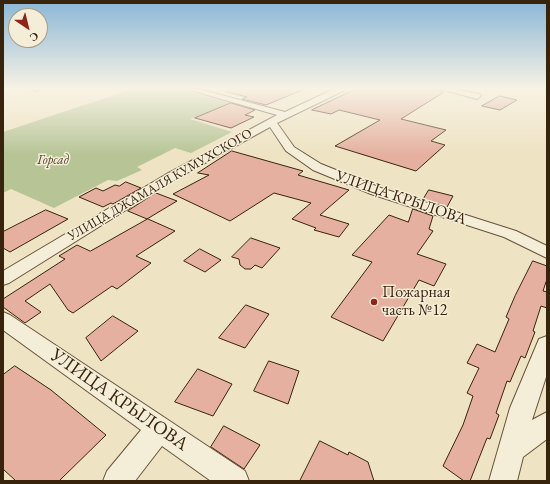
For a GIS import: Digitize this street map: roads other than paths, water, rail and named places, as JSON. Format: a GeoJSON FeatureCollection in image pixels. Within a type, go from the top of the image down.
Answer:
{"type":"FeatureCollection","features":[{"type":"Feature","properties":{"kind":"street"},"geometry":{"type":"LineString","coordinates":[[270,111],[283,114]]}},
{"type":"Feature","properties":{"kind":"street","name":"УЛИЦА ДЖАМАЛЯ КУМУХСКОГО"},"geometry":{"type":"LineString","coordinates":[[3,278],[121,205],[291,111]]}},
{"type":"Feature","properties":{"kind":"street","name":"УЛИЦА КРЫЛОВА"},"geometry":{"type":"LineString","coordinates":[[271,121],[290,149],[317,168],[376,191],[510,234],[547,253]]}},
{"type":"Feature","properties":{"kind":"street","name":"УЛИЦА КРЫЛОВА"},"geometry":{"type":"LineString","coordinates":[[3,320],[235,481]]}},
{"type":"Feature","properties":{"kind":"street"},"geometry":{"type":"LineString","coordinates":[[503,481],[522,408],[547,345]]}},
{"type":"Feature","properties":{"kind":"street"},"geometry":{"type":"LineString","coordinates":[[511,449],[547,424]]}},
{"type":"Feature","properties":{"kind":"street"},"geometry":{"type":"LineString","coordinates":[[117,481],[159,428]]}},
{"type":"Feature","properties":{"kind":"place","name":"Пожарная часть №12"},"geometry":{"type":"Point","coordinates":[374,302]}},
{"type":"Feature","properties":{"kind":"park label","name":"Горсад"},"geometry":{"type":"Point","coordinates":[53,160]}}]}
